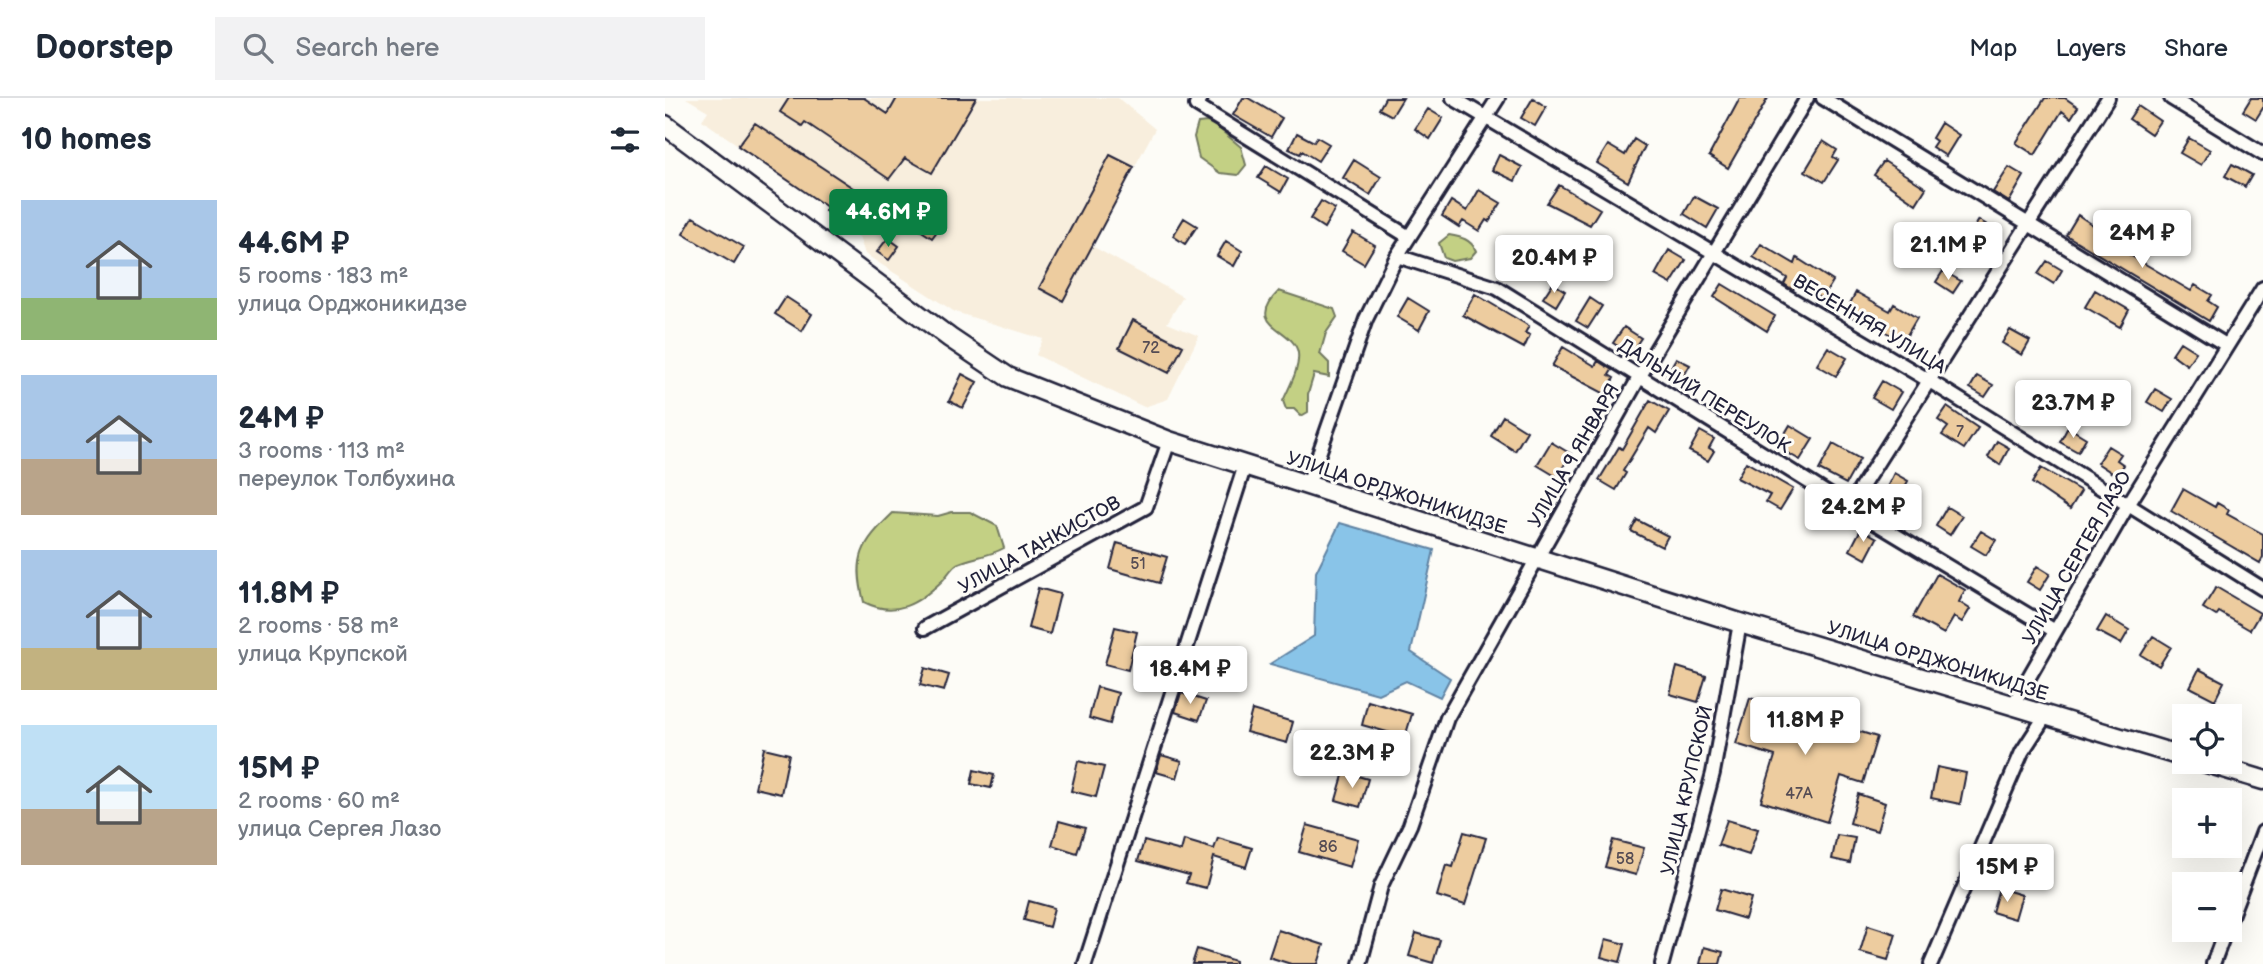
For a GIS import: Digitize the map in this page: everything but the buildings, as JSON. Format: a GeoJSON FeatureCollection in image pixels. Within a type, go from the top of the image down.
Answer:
{"type":"FeatureCollection","features":[{"type":"Feature","properties":{"kind":"main road","name":"УЛИЦА ОРДЖОНИКИДЗЕ"},"geometry":{"type":"LineString","coordinates":[[665,125],[950,338],[1008,377],[1169,441],[1536,559],[2172,753]]}},
{"type":"Feature","properties":{"kind":"main road"},"geometry":{"type":"LineString","coordinates":[[2242,774],[2263,780]]}},
{"type":"Feature","properties":{"kind":"street","name":"ВЕСЕННЯЯ УЛИЦА"},"geometry":{"type":"LineString","coordinates":[[1453,98],[1928,380],[2263,589]]}},
{"type":"Feature","properties":{"kind":"street"},"geometry":{"type":"LineString","coordinates":[[1308,485],[1366,319],[1397,257],[1498,98]]}},
{"type":"Feature","properties":{"kind":"street","name":"УЛИЦА 9 ЯНВАРЯ"},"geometry":{"type":"LineString","coordinates":[[1360,964],[1381,886],[1410,825],[1447,718],[1640,376],[1807,98]]}},
{"type":"Feature","properties":{"kind":"street"},"geometry":{"type":"LineString","coordinates":[[1823,98],[2227,345]]}},
{"type":"Feature","properties":{"kind":"street"},"geometry":{"type":"LineString","coordinates":[[1849,507],[2108,98]]}},
{"type":"Feature","properties":{"kind":"street"},"geometry":{"type":"LineString","coordinates":[[2171,98],[2263,154]]}},
{"type":"Feature","properties":{"kind":"street"},"geometry":{"type":"LineString","coordinates":[[1198,102],[1409,237]]}},
{"type":"Feature","properties":{"kind":"street","name":"ДАЛЬНИЙ ПЕРЕУЛОК"},"geometry":{"type":"LineString","coordinates":[[1397,257],[1497,288],[1849,507],[2056,631]]}},
{"type":"Feature","properties":{"kind":"street","name":"УЛИЦА СЕРГЕЯ ЛАЗО"},"geometry":{"type":"LineString","coordinates":[[2014,704],[2128,505],[2263,288]]}},
{"type":"Feature","properties":{"kind":"street","name":"УЛИЦА ТАНКИСТОВ"},"geometry":{"type":"LineString","coordinates":[[925,628],[1146,507],[1169,441]]}},
{"type":"Feature","properties":{"kind":"street"},"geometry":{"type":"LineString","coordinates":[[1085,964],[1245,465]]}},
{"type":"Feature","properties":{"kind":"street","name":"УЛИЦА КРУПСКОЙ"},"geometry":{"type":"LineString","coordinates":[[1662,964],[1713,773],[1740,622]]}},
{"type":"Feature","properties":{"kind":"street"},"geometry":{"type":"LineString","coordinates":[[1931,964],[2022,752],[2046,715]]}},
{"type":"Feature","properties":{"kind":"street"},"geometry":{"type":"LineString","coordinates":[[2242,887],[2263,832]]}},
{"type":"Feature","properties":{"kind":"street"},"geometry":{"type":"LineString","coordinates":[[2213,964],[2221,942]]}},
{"type":"Feature","properties":{"kind":"shaded area"},"geometry":{"type":"Polygon","coordinates":[[[686,98],[1118,98],[1155,129],[1092,246],[1183,297],[1167,323],[1199,336],[1168,399],[1144,407],[1036,355],[1043,339],[955,312],[865,254],[858,234],[825,211],[824,205],[702,120],[708,111],[686,98]]]}},
{"type":"Feature","properties":{"kind":"green space"},"geometry":{"type":"Polygon","coordinates":[[[1207,122],[1216,126],[1241,147],[1246,165],[1238,175],[1220,173],[1199,158],[1194,137],[1198,123],[1207,122]]]}},
{"type":"Feature","properties":{"kind":"green space"},"geometry":{"type":"Polygon","coordinates":[[[1449,235],[1468,241],[1476,251],[1470,258],[1452,261],[1444,258],[1439,243],[1449,235]]]}},
{"type":"Feature","properties":{"kind":"green space"},"geometry":{"type":"Polygon","coordinates":[[[1279,291],[1334,309],[1337,317],[1326,333],[1320,354],[1329,363],[1329,377],[1314,374],[1308,394],[1308,412],[1301,416],[1294,409],[1286,409],[1283,401],[1296,372],[1298,353],[1295,344],[1273,326],[1266,312],[1269,303],[1279,291]]]}},
{"type":"Feature","properties":{"kind":"green space"},"geometry":{"type":"Polygon","coordinates":[[[952,512],[970,512],[997,526],[1004,548],[957,564],[933,589],[906,606],[886,609],[864,602],[859,573],[862,552],[882,524],[893,513],[938,516],[952,512]]]}},
{"type":"Feature","properties":{"kind":"water"},"geometry":{"type":"Polygon","coordinates":[[[1340,523],[1434,550],[1411,652],[1450,678],[1440,697],[1406,681],[1378,694],[1270,664],[1314,636],[1316,572],[1340,523]]]}}]}
